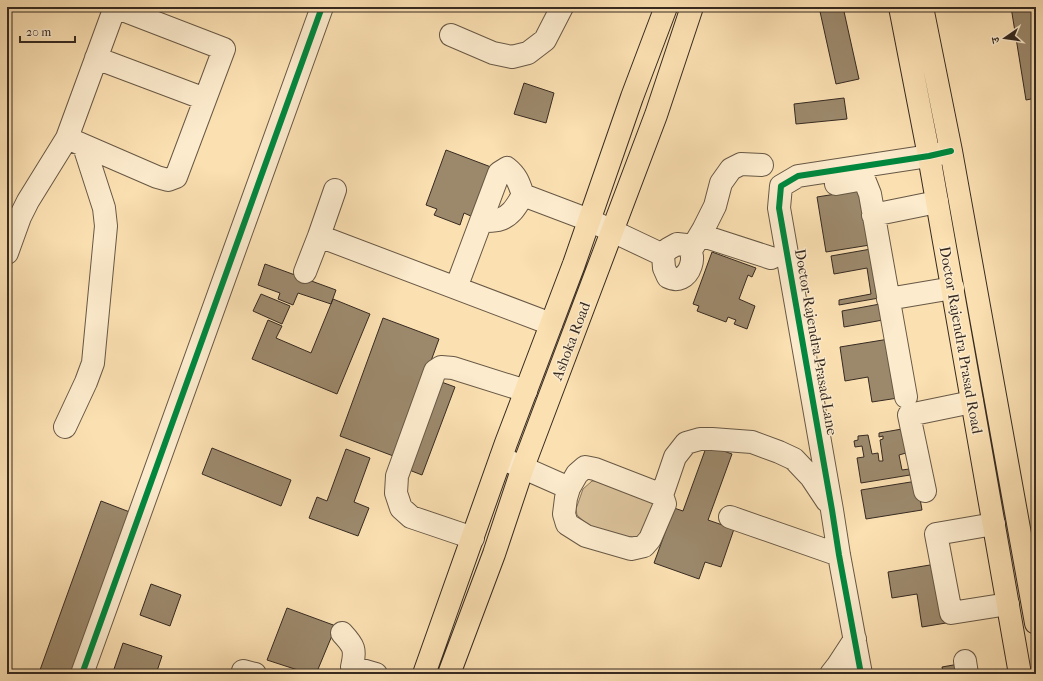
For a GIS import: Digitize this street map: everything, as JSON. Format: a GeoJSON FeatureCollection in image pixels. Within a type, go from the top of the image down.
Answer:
{"type":"FeatureCollection","features":[{"type":"Feature","properties":{"kind":"main road","name":"Ashoka Road"},"geometry":{"type":"LineString","coordinates":[[424,674],[501,458],[574,264],[630,104],[666,7]]}},
{"type":"Feature","properties":{"kind":"main road","name":"Ashoka Road"},"geometry":{"type":"LineString","coordinates":[[449,674],[494,554],[523,467],[656,114],[692,7]]}},
{"type":"Feature","properties":{"kind":"main road","name":"Doctor Rajendra Prasad Road"},"geometry":{"type":"LineString","coordinates":[[900,7],[953,288],[1020,674]]}},
{"type":"Feature","properties":{"kind":"main road","name":"Doctor Rajendra Prasad Road"},"geometry":{"type":"LineString","coordinates":[[922,7],[951,151],[1036,623]]}},
{"type":"Feature","properties":{"kind":"street"},"geometry":{"type":"LineString","coordinates":[[7,254],[20,217],[28,201],[76,142],[96,58],[115,7],[224,49],[176,177],[168,180],[157,177],[76,142]]}},
{"type":"Feature","properties":{"kind":"street"},"geometry":{"type":"LineString","coordinates":[[82,674],[322,7]]}},
{"type":"Feature","properties":{"kind":"street"},"geometry":{"type":"LineString","coordinates":[[451,35],[493,53],[512,57],[528,53],[545,40],[562,7]]}},
{"type":"Feature","properties":{"kind":"street"},"geometry":{"type":"LineString","coordinates":[[96,58],[205,99]]}},
{"type":"Feature","properties":{"kind":"street"},"geometry":{"type":"LineString","coordinates":[[65,427],[86,382],[93,363],[106,226],[104,208],[76,142]]}},
{"type":"Feature","properties":{"kind":"street","name":"Doctor Rajendra Prasad Lane"},"geometry":{"type":"LineString","coordinates":[[861,674],[779,208],[781,186],[798,176],[929,156],[951,151]]}},
{"type":"Feature","properties":{"kind":"street"},"geometry":{"type":"LineString","coordinates":[[762,165],[741,164],[731,170],[721,183],[715,206],[695,243],[692,261],[687,273],[680,278],[673,279],[668,277],[664,268],[663,255],[668,249],[677,244],[686,245],[695,243],[771,258]]}},
{"type":"Feature","properties":{"kind":"street"},"geometry":{"type":"LineString","coordinates":[[456,288],[481,221],[499,173],[507,168],[514,173],[520,184],[523,195],[509,215],[498,220],[481,221]]}},
{"type":"Feature","properties":{"kind":"street"},"geometry":{"type":"LineString","coordinates":[[798,191],[864,179],[870,194],[906,397]]}},
{"type":"Feature","properties":{"kind":"street"},"geometry":{"type":"LineString","coordinates":[[305,272],[335,190]]}},
{"type":"Feature","properties":{"kind":"street"},"geometry":{"type":"LineString","coordinates":[[523,195],[589,220],[663,255]]}},
{"type":"Feature","properties":{"kind":"street"},"geometry":{"type":"LineString","coordinates":[[873,215],[937,202]]}},
{"type":"Feature","properties":{"kind":"street"},"geometry":{"type":"LineString","coordinates":[[319,236],[551,324]]}},
{"type":"Feature","properties":{"kind":"street"},"geometry":{"type":"LineString","coordinates":[[888,299],[953,288]]}},
{"type":"Feature","properties":{"kind":"street"},"geometry":{"type":"LineString","coordinates":[[473,538],[411,517],[401,508],[396,493],[397,476],[405,453],[435,371],[441,367],[453,368],[526,391]]}},
{"type":"Feature","properties":{"kind":"street"},"geometry":{"type":"LineString","coordinates":[[925,491],[909,415],[972,402]]}},
{"type":"Feature","properties":{"kind":"street"},"geometry":{"type":"LineString","coordinates":[[662,495],[595,469],[584,467],[577,474],[569,488],[564,514],[567,524],[586,536],[631,550],[644,546],[650,539],[665,504],[662,495],[674,457],[686,443],[700,439],[752,442],[794,459],[811,477],[832,510]]}},
{"type":"Feature","properties":{"kind":"street"},"geometry":{"type":"LineString","coordinates":[[501,458],[569,488]]}},
{"type":"Feature","properties":{"kind":"street"},"geometry":{"type":"LineString","coordinates":[[730,517],[839,555]]}},
{"type":"Feature","properties":{"kind":"street"},"geometry":{"type":"LineString","coordinates":[[994,524],[936,534],[951,613],[1008,604]]}},
{"type":"Feature","properties":{"kind":"street"},"geometry":{"type":"LineString","coordinates":[[342,633],[352,644],[355,654],[350,670],[376,674]]}},
{"type":"Feature","properties":{"kind":"street"},"geometry":{"type":"LineString","coordinates":[[831,674],[855,639]]}},
{"type":"Feature","properties":{"kind":"shaded area"},"geometry":{"type":"Polygon","coordinates":[[[592,481],[613,481],[649,497],[657,506],[655,529],[628,543],[592,529],[577,515],[576,509],[583,489],[592,481]]]}},
{"type":"Feature","properties":{"kind":"building"},"geometry":{"type":"Polygon","coordinates":[[[819,7],[843,7],[859,79],[836,84],[819,7]]]}},
{"type":"Feature","properties":{"kind":"building"},"geometry":{"type":"Polygon","coordinates":[[[1011,7],[1036,7],[1036,98],[1026,100],[1011,7]]]}},
{"type":"Feature","properties":{"kind":"building"},"geometry":{"type":"Polygon","coordinates":[[[524,83],[554,93],[546,123],[514,114],[524,83]]]}},
{"type":"Feature","properties":{"kind":"building"},"geometry":{"type":"Polygon","coordinates":[[[844,98],[847,119],[796,124],[794,104],[844,98]]]}},
{"type":"Feature","properties":{"kind":"building"},"geometry":{"type":"Polygon","coordinates":[[[446,150],[491,167],[473,217],[464,213],[460,225],[434,215],[437,209],[426,205],[446,150]]]}},
{"type":"Feature","properties":{"kind":"building"},"geometry":{"type":"Polygon","coordinates":[[[861,190],[870,245],[826,252],[817,197],[861,190]]]}},
{"type":"Feature","properties":{"kind":"building"},"geometry":{"type":"Polygon","coordinates":[[[871,249],[879,298],[839,305],[839,300],[871,294],[867,268],[834,274],[831,256],[871,249]]]}},
{"type":"Feature","properties":{"kind":"building"},"geometry":{"type":"Polygon","coordinates":[[[712,252],[756,268],[752,277],[748,275],[739,299],[755,306],[747,329],[734,324],[736,320],[728,317],[726,322],[697,311],[699,306],[693,304],[712,252]]]}},
{"type":"Feature","properties":{"kind":"building"},"geometry":{"type":"Polygon","coordinates":[[[265,264],[336,290],[331,304],[298,293],[293,305],[278,299],[280,293],[258,285],[265,264]]]}},
{"type":"Feature","properties":{"kind":"building"},"geometry":{"type":"Polygon","coordinates":[[[261,294],[290,306],[282,324],[253,311],[261,294]]]}},
{"type":"Feature","properties":{"kind":"building"},"geometry":{"type":"Polygon","coordinates":[[[333,299],[370,314],[337,394],[252,359],[268,320],[282,326],[276,338],[311,353],[333,299]]]}},
{"type":"Feature","properties":{"kind":"building"},"geometry":{"type":"Polygon","coordinates":[[[880,304],[883,320],[844,327],[842,311],[880,304]]]}},
{"type":"Feature","properties":{"kind":"building"},"geometry":{"type":"Polygon","coordinates":[[[383,318],[439,339],[396,457],[340,436],[383,318]]]}},
{"type":"Feature","properties":{"kind":"building"},"geometry":{"type":"Polygon","coordinates":[[[889,339],[898,398],[872,402],[868,377],[845,381],[840,347],[889,339]]]}},
{"type":"Feature","properties":{"kind":"building"},"geometry":{"type":"Polygon","coordinates":[[[436,380],[455,387],[422,475],[404,468],[436,380]]]}},
{"type":"Feature","properties":{"kind":"building"},"geometry":{"type":"Polygon","coordinates":[[[902,429],[906,453],[899,455],[902,470],[909,469],[910,475],[861,483],[857,458],[864,457],[862,446],[855,447],[854,441],[858,440],[858,436],[868,435],[872,454],[878,453],[879,461],[883,461],[880,440],[883,439],[883,436],[879,437],[879,433],[902,429]]]}},
{"type":"Feature","properties":{"kind":"building"},"geometry":{"type":"Polygon","coordinates":[[[707,445],[732,454],[708,520],[734,529],[721,567],[705,562],[699,579],[654,563],[674,508],[683,511],[707,445]]]}},
{"type":"Feature","properties":{"kind":"building"},"geometry":{"type":"Polygon","coordinates":[[[212,448],[291,480],[281,506],[202,474],[212,448]]]}},
{"type":"Feature","properties":{"kind":"building"},"geometry":{"type":"Polygon","coordinates":[[[346,449],[370,458],[354,502],[369,508],[358,536],[309,518],[317,497],[327,501],[346,449]]]}},
{"type":"Feature","properties":{"kind":"building"},"geometry":{"type":"Polygon","coordinates":[[[917,481],[922,510],[866,519],[861,490],[917,481]]]}},
{"type":"Feature","properties":{"kind":"building"},"geometry":{"type":"Polygon","coordinates":[[[101,501],[135,514],[78,674],[51,674],[40,670],[101,501]]]}},
{"type":"Feature","properties":{"kind":"building"},"geometry":{"type":"Polygon","coordinates":[[[936,564],[946,623],[922,627],[917,594],[892,598],[888,572],[936,564]]]}},
{"type":"Feature","properties":{"kind":"building"},"geometry":{"type":"Polygon","coordinates":[[[151,584],[181,595],[170,626],[140,615],[151,584]]]}},
{"type":"Feature","properties":{"kind":"building"},"geometry":{"type":"Polygon","coordinates":[[[287,608],[336,626],[316,674],[310,674],[267,660],[287,608]]]}},
{"type":"Feature","properties":{"kind":"building"},"geometry":{"type":"Polygon","coordinates":[[[123,643],[162,656],[156,674],[119,674],[113,672],[123,643]]]}},
{"type":"Feature","properties":{"kind":"building"},"geometry":{"type":"Polygon","coordinates":[[[959,664],[960,674],[933,674],[943,672],[942,667],[959,664]]]}},
{"type":"Feature","properties":{"kind":"cycle path"},"geometry":{"type":"LineString","coordinates":[[82,674],[322,7]]}},
{"type":"Feature","properties":{"kind":"cycle path"},"geometry":{"type":"LineString","coordinates":[[861,674],[779,208],[781,186],[798,176],[929,156],[951,151]]}}]}
